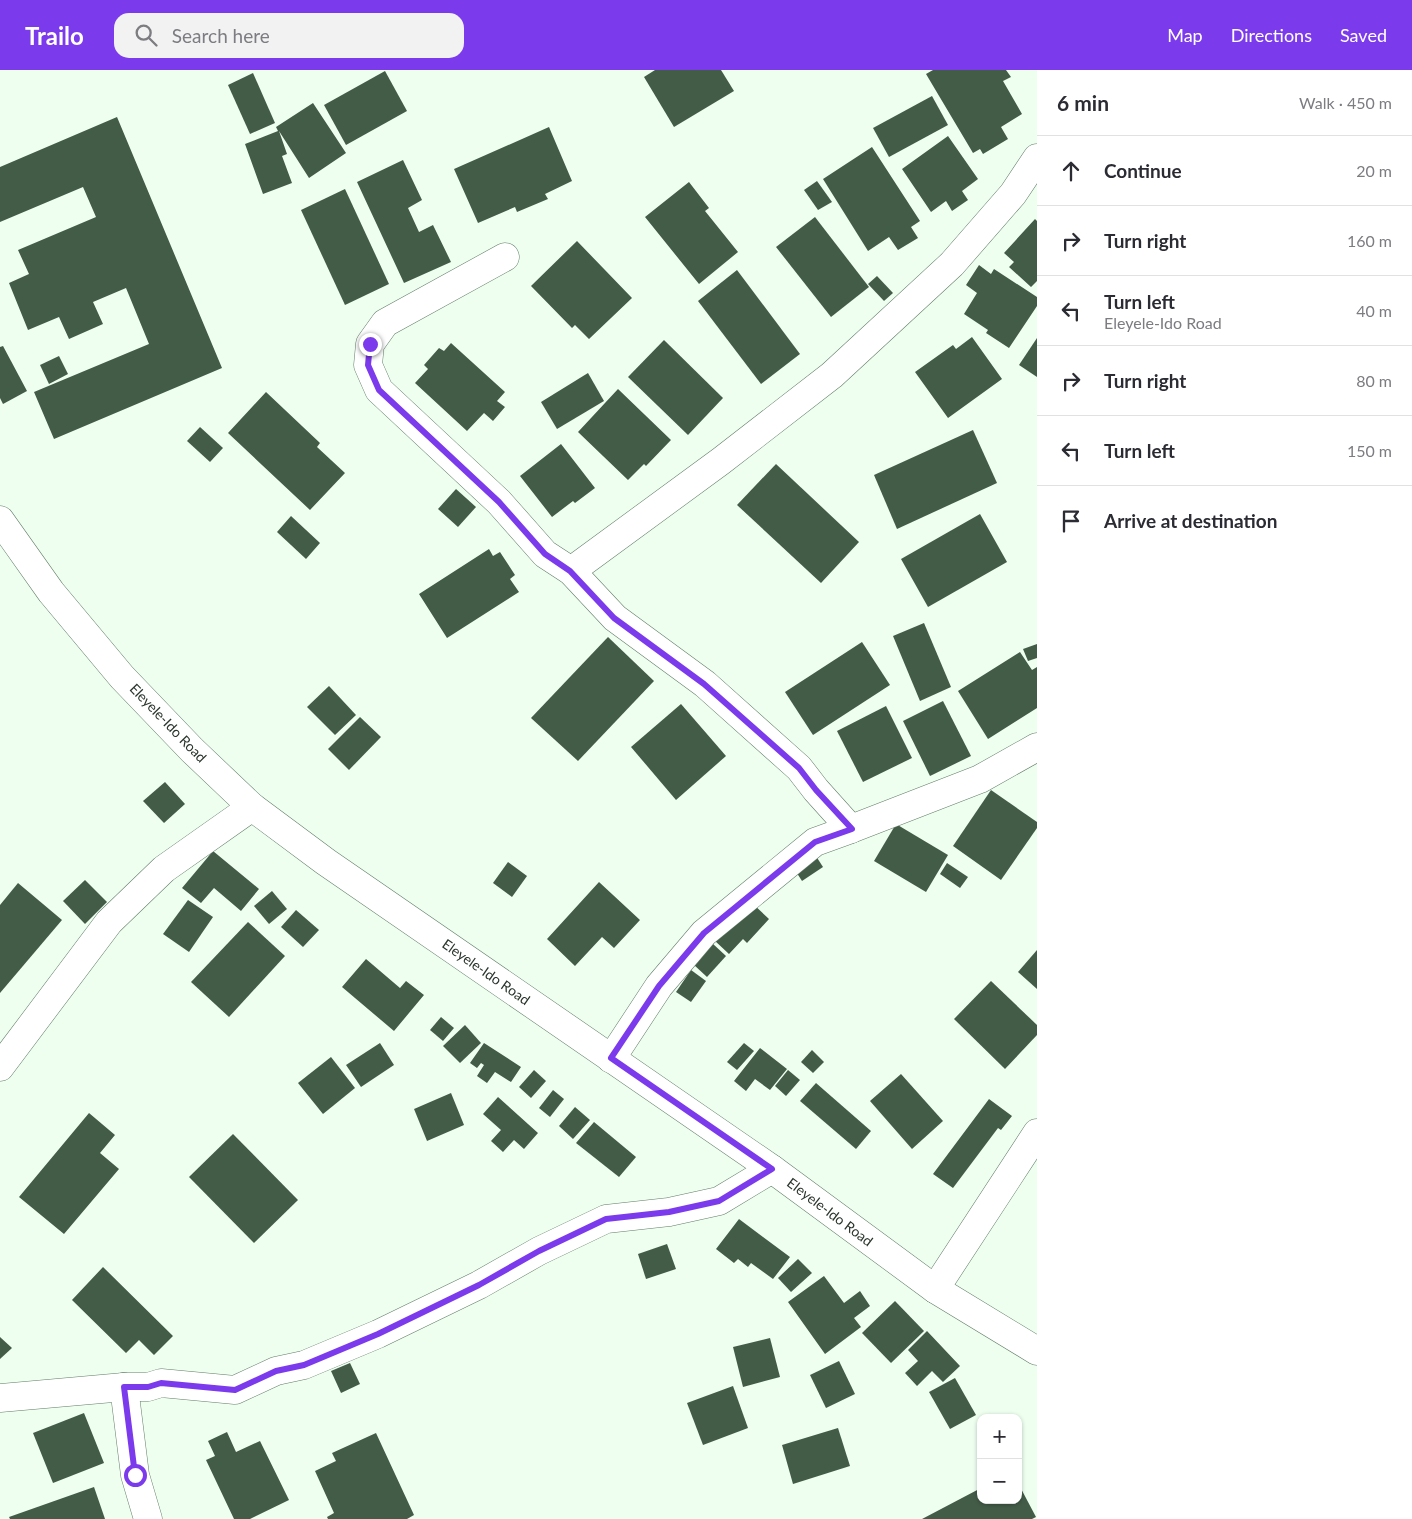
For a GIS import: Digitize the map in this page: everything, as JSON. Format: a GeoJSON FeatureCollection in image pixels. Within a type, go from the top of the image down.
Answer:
{"type":"FeatureCollection","features":[{"type":"Feature","properties":{"kind":"street"},"geometry":{"type":"LineString","coordinates":[[570,571],[722,461],[832,375],[952,264],[1013,194],[1037,158]]}},
{"type":"Feature","properties":{"kind":"street"},"geometry":{"type":"LineString","coordinates":[[505,257],[385,323],[370,344],[368,365],[379,390],[499,502],[545,554],[570,571],[614,618],[704,684],[799,768],[816,790],[852,829]]}},
{"type":"Feature","properties":{"kind":"street","name":"Eleyele-Ido Road"},"geometry":{"type":"LineString","coordinates":[[0,520],[52,592],[122,677],[192,750],[252,807],[326,862],[772,1169],[935,1289],[1037,1351]]}},
{"type":"Feature","properties":{"kind":"street"},"geometry":{"type":"LineString","coordinates":[[611,1058],[659,986],[704,933],[815,842],[980,779],[1037,747]]}},
{"type":"Feature","properties":{"kind":"street"},"geometry":{"type":"LineString","coordinates":[[0,1067],[109,922],[164,868],[252,807]]}},
{"type":"Feature","properties":{"kind":"street"},"geometry":{"type":"LineString","coordinates":[[935,1289],[1037,1133]]}},
{"type":"Feature","properties":{"kind":"street"},"geometry":{"type":"LineString","coordinates":[[0,1398],[124,1387],[148,1387],[161,1383],[235,1390],[276,1371],[304,1365],[378,1334],[479,1285],[539,1251],[606,1219],[669,1212],[719,1201],[772,1169]]}},
{"type":"Feature","properties":{"kind":"street"},"geometry":{"type":"LineString","coordinates":[[124,1387],[135,1475],[148,1519]]}},
{"type":"Feature","properties":{"kind":"building"},"geometry":{"type":"Polygon","coordinates":[[[655,70],[721,70],[734,91],[674,127],[644,77],[655,70]]]}},
{"type":"Feature","properties":{"kind":"building"},"geometry":{"type":"Polygon","coordinates":[[[933,70],[1006,70],[1011,77],[1003,81],[1022,114],[1001,127],[1008,139],[983,154],[980,149],[973,153],[926,74],[933,70]]]}},
{"type":"Feature","properties":{"kind":"building"},"geometry":{"type":"Polygon","coordinates":[[[385,71],[407,111],[346,145],[324,105],[385,71]]]}},
{"type":"Feature","properties":{"kind":"building"},"geometry":{"type":"Polygon","coordinates":[[[253,73],[275,123],[250,134],[228,85],[253,73]]]}},
{"type":"Feature","properties":{"kind":"building"},"geometry":{"type":"Polygon","coordinates":[[[932,96],[948,125],[889,157],[873,128],[932,96]]]}},
{"type":"Feature","properties":{"kind":"building"},"geometry":{"type":"Polygon","coordinates":[[[313,103],[346,153],[309,178],[279,131],[287,154],[282,156],[292,183],[263,194],[245,144],[278,131],[276,127],[313,103]]]}},
{"type":"Feature","properties":{"kind":"building"},"geometry":{"type":"Polygon","coordinates":[[[117,117],[222,368],[54,439],[34,392],[149,344],[126,288],[93,302],[103,324],[69,339],[59,317],[28,330],[9,283],[29,274],[18,250],[96,217],[83,187],[0,222],[0,167],[117,117]]]}},
{"type":"Feature","properties":{"kind":"building"},"geometry":{"type":"Polygon","coordinates":[[[549,127],[572,181],[545,194],[548,199],[517,212],[515,207],[478,223],[454,169],[549,127]]]}},
{"type":"Feature","properties":{"kind":"building"},"geometry":{"type":"Polygon","coordinates":[[[948,136],[978,179],[962,191],[968,200],[952,211],[946,201],[931,212],[902,169],[948,136]]]}},
{"type":"Feature","properties":{"kind":"building"},"geometry":{"type":"Polygon","coordinates":[[[872,147],[920,221],[911,227],[918,238],[898,250],[889,237],[868,251],[823,179],[872,147]]]}},
{"type":"Feature","properties":{"kind":"building"},"geometry":{"type":"Polygon","coordinates":[[[403,160],[422,200],[408,208],[419,232],[433,225],[451,262],[404,283],[357,182],[403,160]]]}},
{"type":"Feature","properties":{"kind":"building"},"geometry":{"type":"Polygon","coordinates":[[[817,181],[832,202],[818,210],[804,190],[817,181]]]}},
{"type":"Feature","properties":{"kind":"building"},"geometry":{"type":"Polygon","coordinates":[[[689,182],[709,208],[705,211],[738,252],[699,284],[645,217],[689,182]]]}},
{"type":"Feature","properties":{"kind":"building"},"geometry":{"type":"Polygon","coordinates":[[[345,189],[389,284],[345,305],[301,210],[345,189]]]}},
{"type":"Feature","properties":{"kind":"building"},"geometry":{"type":"Polygon","coordinates":[[[815,217],[869,287],[831,317],[776,247],[815,217]]]}},
{"type":"Feature","properties":{"kind":"building"},"geometry":{"type":"Polygon","coordinates":[[[1035,219],[1037,221],[1037,281],[1031,287],[1009,267],[1014,262],[1004,253],[1035,219]]]}},
{"type":"Feature","properties":{"kind":"building"},"geometry":{"type":"Polygon","coordinates":[[[577,241],[632,298],[589,339],[575,325],[572,328],[531,286],[577,241]]]}},
{"type":"Feature","properties":{"kind":"building"},"geometry":{"type":"Polygon","coordinates":[[[979,265],[991,274],[994,269],[1037,297],[1037,306],[1009,348],[986,333],[988,330],[964,314],[977,293],[966,285],[979,265]]]}},
{"type":"Feature","properties":{"kind":"building"},"geometry":{"type":"Polygon","coordinates":[[[737,270],[800,354],[761,384],[698,301],[737,270]]]}},
{"type":"Feature","properties":{"kind":"building"},"geometry":{"type":"Polygon","coordinates":[[[877,276],[893,293],[884,301],[868,284],[877,276]]]}},
{"type":"Feature","properties":{"kind":"building"},"geometry":{"type":"Polygon","coordinates":[[[972,337],[1002,379],[948,418],[915,372],[953,345],[956,349],[972,337]]]}},
{"type":"Feature","properties":{"kind":"building"},"geometry":{"type":"Polygon","coordinates":[[[1037,338],[1037,377],[1019,365],[1037,338]]]}},
{"type":"Feature","properties":{"kind":"building"},"geometry":{"type":"Polygon","coordinates":[[[664,340],[723,398],[688,435],[628,377],[664,340]]]}},
{"type":"Feature","properties":{"kind":"building"},"geometry":{"type":"Polygon","coordinates":[[[451,343],[505,392],[497,401],[505,407],[493,421],[484,413],[467,431],[415,383],[428,369],[424,365],[439,348],[444,351],[451,343]]]}},
{"type":"Feature","properties":{"kind":"building"},"geometry":{"type":"Polygon","coordinates":[[[3,346],[27,391],[3,404],[0,398],[0,347],[3,346]]]}},
{"type":"Feature","properties":{"kind":"building"},"geometry":{"type":"Polygon","coordinates":[[[59,356],[68,374],[49,384],[40,365],[59,356]]]}},
{"type":"Feature","properties":{"kind":"building"},"geometry":{"type":"Polygon","coordinates":[[[588,373],[604,401],[557,429],[541,402],[588,373]]]}},
{"type":"Feature","properties":{"kind":"building"},"geometry":{"type":"Polygon","coordinates":[[[618,389],[671,440],[646,466],[644,464],[628,480],[578,432],[618,389]]]}},
{"type":"Feature","properties":{"kind":"building"},"geometry":{"type":"Polygon","coordinates":[[[266,392],[320,443],[317,447],[345,473],[310,510],[228,433],[266,392]]]}},
{"type":"Feature","properties":{"kind":"building"},"geometry":{"type":"Polygon","coordinates":[[[200,427],[223,448],[210,462],[187,441],[200,427]]]}},
{"type":"Feature","properties":{"kind":"building"},"geometry":{"type":"Polygon","coordinates":[[[973,430],[997,483],[897,529],[874,475],[973,430]]]}},
{"type":"Feature","properties":{"kind":"building"},"geometry":{"type":"Polygon","coordinates":[[[561,444],[595,488],[575,503],[573,501],[552,517],[520,476],[561,444]]]}},
{"type":"Feature","properties":{"kind":"building"},"geometry":{"type":"Polygon","coordinates":[[[776,464],[859,542],[821,583],[737,505],[776,464]]]}},
{"type":"Feature","properties":{"kind":"building"},"geometry":{"type":"Polygon","coordinates":[[[456,489],[476,507],[458,527],[438,509],[456,489]]]}},
{"type":"Feature","properties":{"kind":"building"},"geometry":{"type":"Polygon","coordinates":[[[980,514],[1007,562],[928,607],[901,559],[980,514]]]}},
{"type":"Feature","properties":{"kind":"building"},"geometry":{"type":"Polygon","coordinates":[[[291,516],[320,543],[306,559],[277,532],[291,516]]]}},
{"type":"Feature","properties":{"kind":"building"},"geometry":{"type":"Polygon","coordinates":[[[489,549],[493,556],[500,552],[515,575],[510,579],[519,592],[447,638],[419,594],[489,549]]]}},
{"type":"Feature","properties":{"kind":"building"},"geometry":{"type":"Polygon","coordinates":[[[924,623],[951,687],[920,701],[893,636],[924,623]]]}},
{"type":"Feature","properties":{"kind":"building"},"geometry":{"type":"Polygon","coordinates":[[[608,637],[654,681],[578,761],[531,718],[608,637]]]}},
{"type":"Feature","properties":{"kind":"building"},"geometry":{"type":"Polygon","coordinates":[[[862,642],[890,685],[813,735],[785,692],[862,642]]]}},
{"type":"Feature","properties":{"kind":"building"},"geometry":{"type":"Polygon","coordinates":[[[1037,644],[1037,658],[1028,661],[1023,649],[1037,644]]]}},
{"type":"Feature","properties":{"kind":"building"},"geometry":{"type":"Polygon","coordinates":[[[1020,652],[1032,670],[1037,667],[1037,708],[988,739],[958,691],[1020,652]]]}},
{"type":"Feature","properties":{"kind":"building"},"geometry":{"type":"Polygon","coordinates":[[[329,686],[356,715],[335,735],[307,707],[329,686]]]}},
{"type":"Feature","properties":{"kind":"building"},"geometry":{"type":"Polygon","coordinates":[[[943,701],[971,756],[930,776],[903,721],[943,701]]]}},
{"type":"Feature","properties":{"kind":"building"},"geometry":{"type":"Polygon","coordinates":[[[681,704],[726,756],[676,800],[631,747],[681,704]]]}},
{"type":"Feature","properties":{"kind":"building"},"geometry":{"type":"Polygon","coordinates":[[[886,706],[912,758],[863,782],[837,731],[886,706]]]}},
{"type":"Feature","properties":{"kind":"building"},"geometry":{"type":"Polygon","coordinates":[[[360,717],[381,737],[349,770],[328,749],[360,717]]]}},
{"type":"Feature","properties":{"kind":"building"},"geometry":{"type":"Polygon","coordinates":[[[165,782],[185,804],[164,823],[143,801],[165,782]]]}},
{"type":"Feature","properties":{"kind":"building"},"geometry":{"type":"Polygon","coordinates":[[[991,790],[1037,822],[1037,828],[1001,880],[953,846],[991,790]]]}},
{"type":"Feature","properties":{"kind":"building"},"geometry":{"type":"Polygon","coordinates":[[[896,824],[948,855],[926,892],[874,861],[896,824]]]}},
{"type":"Feature","properties":{"kind":"building"},"geometry":{"type":"Polygon","coordinates":[[[213,851],[259,889],[241,911],[214,888],[201,903],[182,888],[213,851]]]}},
{"type":"Feature","properties":{"kind":"building"},"geometry":{"type":"Polygon","coordinates":[[[814,853],[823,867],[802,881],[793,867],[814,853]]]}},
{"type":"Feature","properties":{"kind":"building"},"geometry":{"type":"Polygon","coordinates":[[[508,862],[527,876],[512,897],[493,883],[508,862]]]}},
{"type":"Feature","properties":{"kind":"building"},"geometry":{"type":"Polygon","coordinates":[[[947,863],[968,877],[960,888],[940,874],[947,863]]]}},
{"type":"Feature","properties":{"kind":"building"},"geometry":{"type":"Polygon","coordinates":[[[85,880],[107,902],[85,924],[63,901],[85,880]]]}},
{"type":"Feature","properties":{"kind":"building"},"geometry":{"type":"Polygon","coordinates":[[[599,882],[640,920],[614,948],[602,937],[575,966],[547,939],[599,882]]]}},
{"type":"Feature","properties":{"kind":"building"},"geometry":{"type":"Polygon","coordinates":[[[18,883],[62,920],[0,993],[0,905],[18,883]]]}},
{"type":"Feature","properties":{"kind":"building"},"geometry":{"type":"Polygon","coordinates":[[[272,891],[287,909],[269,924],[254,906],[272,891]]]}},
{"type":"Feature","properties":{"kind":"building"},"geometry":{"type":"Polygon","coordinates":[[[188,900],[213,917],[189,952],[163,934],[188,900]]]}},
{"type":"Feature","properties":{"kind":"building"},"geometry":{"type":"Polygon","coordinates":[[[751,902],[769,919],[747,943],[743,939],[729,954],[714,940],[751,902]]]}},
{"type":"Feature","properties":{"kind":"building"},"geometry":{"type":"Polygon","coordinates":[[[296,910],[319,930],[303,947],[281,927],[296,910]]]}},
{"type":"Feature","properties":{"kind":"building"},"geometry":{"type":"Polygon","coordinates":[[[248,922],[285,956],[229,1017],[191,982],[248,922]]]}},
{"type":"Feature","properties":{"kind":"building"},"geometry":{"type":"Polygon","coordinates":[[[712,943],[726,956],[707,977],[693,964],[712,943]]]}},
{"type":"Feature","properties":{"kind":"building"},"geometry":{"type":"Polygon","coordinates":[[[1037,950],[1037,989],[1018,972],[1037,950]]]}},
{"type":"Feature","properties":{"kind":"building"},"geometry":{"type":"Polygon","coordinates":[[[366,959],[400,988],[406,981],[424,995],[394,1031],[342,987],[366,959]]]}},
{"type":"Feature","properties":{"kind":"building"},"geometry":{"type":"Polygon","coordinates":[[[691,970],[706,981],[691,1002],[676,992],[691,970]]]}},
{"type":"Feature","properties":{"kind":"building"},"geometry":{"type":"Polygon","coordinates":[[[991,981],[1037,1025],[1037,1035],[1005,1069],[954,1019],[991,981]]]}},
{"type":"Feature","properties":{"kind":"building"},"geometry":{"type":"Polygon","coordinates":[[[441,1017],[454,1028],[443,1041],[430,1030],[441,1017]]]}},
{"type":"Feature","properties":{"kind":"building"},"geometry":{"type":"Polygon","coordinates":[[[465,1025],[481,1043],[460,1063],[443,1046],[465,1025]]]}},
{"type":"Feature","properties":{"kind":"building"},"geometry":{"type":"Polygon","coordinates":[[[380,1043],[394,1065],[361,1087],[346,1065],[380,1043]]]}},
{"type":"Feature","properties":{"kind":"building"},"geometry":{"type":"Polygon","coordinates":[[[484,1043],[521,1067],[511,1082],[495,1072],[487,1083],[477,1076],[484,1065],[481,1063],[477,1068],[470,1063],[484,1043]]]}},
{"type":"Feature","properties":{"kind":"building"},"geometry":{"type":"Polygon","coordinates":[[[744,1043],[754,1051],[737,1070],[727,1062],[744,1043]]]}},
{"type":"Feature","properties":{"kind":"building"},"geometry":{"type":"Polygon","coordinates":[[[760,1048],[787,1069],[770,1090],[755,1079],[746,1091],[734,1081],[760,1048]]]}},
{"type":"Feature","properties":{"kind":"building"},"geometry":{"type":"Polygon","coordinates":[[[812,1050],[824,1062],[813,1073],[801,1062],[812,1050]]]}},
{"type":"Feature","properties":{"kind":"building"},"geometry":{"type":"Polygon","coordinates":[[[331,1057],[355,1088],[323,1114],[298,1083],[331,1057]]]}},
{"type":"Feature","properties":{"kind":"building"},"geometry":{"type":"Polygon","coordinates":[[[534,1070],[546,1081],[531,1098],[519,1087],[534,1070]]]}},
{"type":"Feature","properties":{"kind":"building"},"geometry":{"type":"Polygon","coordinates":[[[788,1070],[800,1080],[786,1096],[775,1086],[788,1070]]]}},
{"type":"Feature","properties":{"kind":"building"},"geometry":{"type":"Polygon","coordinates":[[[901,1074],[943,1121],[912,1149],[870,1101],[901,1074]]]}},
{"type":"Feature","properties":{"kind":"building"},"geometry":{"type":"Polygon","coordinates":[[[816,1083],[871,1131],[856,1149],[800,1101],[816,1083]]]}},
{"type":"Feature","properties":{"kind":"building"},"geometry":{"type":"Polygon","coordinates":[[[553,1090],[564,1099],[550,1117],[539,1108],[553,1090]]]}},
{"type":"Feature","properties":{"kind":"building"},"geometry":{"type":"Polygon","coordinates":[[[451,1093],[464,1125],[427,1141],[414,1109],[451,1093]]]}},
{"type":"Feature","properties":{"kind":"building"},"geometry":{"type":"Polygon","coordinates":[[[498,1097],[538,1133],[524,1149],[514,1140],[503,1152],[491,1141],[501,1130],[483,1114],[498,1097]]]}},
{"type":"Feature","properties":{"kind":"building"},"geometry":{"type":"Polygon","coordinates":[[[989,1099],[1012,1116],[1001,1130],[998,1128],[953,1188],[933,1174],[989,1099]]]}},
{"type":"Feature","properties":{"kind":"building"},"geometry":{"type":"Polygon","coordinates":[[[575,1107],[590,1120],[573,1139],[559,1126],[575,1107]]]}},
{"type":"Feature","properties":{"kind":"building"},"geometry":{"type":"Polygon","coordinates":[[[89,1113],[115,1135],[100,1153],[119,1169],[64,1234],[19,1197],[89,1113]]]}},
{"type":"Feature","properties":{"kind":"building"},"geometry":{"type":"Polygon","coordinates":[[[594,1122],[636,1157],[619,1177],[576,1143],[594,1122]]]}},
{"type":"Feature","properties":{"kind":"building"},"geometry":{"type":"Polygon","coordinates":[[[233,1134],[298,1200],[254,1243],[189,1177],[233,1134]]]}},
{"type":"Feature","properties":{"kind":"building"},"geometry":{"type":"Polygon","coordinates":[[[739,1219],[790,1257],[773,1279],[751,1263],[748,1267],[738,1259],[734,1263],[716,1249],[739,1219]]]}},
{"type":"Feature","properties":{"kind":"building"},"geometry":{"type":"Polygon","coordinates":[[[667,1244],[676,1269],[646,1279],[638,1254],[667,1244]]]}},
{"type":"Feature","properties":{"kind":"building"},"geometry":{"type":"Polygon","coordinates":[[[798,1259],[812,1273],[791,1292],[778,1278],[798,1259]]]}},
{"type":"Feature","properties":{"kind":"building"},"geometry":{"type":"Polygon","coordinates":[[[103,1267],[173,1336],[154,1355],[139,1340],[126,1353],[72,1300],[103,1267]]]}},
{"type":"Feature","properties":{"kind":"building"},"geometry":{"type":"Polygon","coordinates":[[[824,1276],[844,1303],[860,1291],[870,1306],[854,1318],[861,1327],[825,1354],[788,1302],[824,1276]]]}},
{"type":"Feature","properties":{"kind":"building"},"geometry":{"type":"Polygon","coordinates":[[[895,1301],[924,1331],[891,1363],[862,1333],[895,1301]]]}},
{"type":"Feature","properties":{"kind":"building"},"geometry":{"type":"Polygon","coordinates":[[[927,1331],[960,1366],[943,1382],[932,1371],[917,1386],[905,1373],[918,1361],[908,1350],[927,1331]]]}},
{"type":"Feature","properties":{"kind":"building"},"geometry":{"type":"Polygon","coordinates":[[[0,1337],[12,1348],[0,1359],[0,1337]]]}},
{"type":"Feature","properties":{"kind":"building"},"geometry":{"type":"Polygon","coordinates":[[[770,1338],[780,1377],[743,1387],[733,1347],[770,1338]]]}},
{"type":"Feature","properties":{"kind":"building"},"geometry":{"type":"Polygon","coordinates":[[[839,1361],[855,1394],[826,1408],[810,1375],[839,1361]]]}},
{"type":"Feature","properties":{"kind":"building"},"geometry":{"type":"Polygon","coordinates":[[[350,1363],[360,1384],[341,1393],[331,1371],[350,1363]]]}},
{"type":"Feature","properties":{"kind":"building"},"geometry":{"type":"Polygon","coordinates":[[[955,1378],[976,1415],[950,1429],[929,1392],[955,1378]]]}},
{"type":"Feature","properties":{"kind":"building"},"geometry":{"type":"Polygon","coordinates":[[[733,1386],[748,1428],[703,1445],[687,1403],[733,1386]]]}},
{"type":"Feature","properties":{"kind":"building"},"geometry":{"type":"Polygon","coordinates":[[[84,1413],[104,1463],[53,1483],[33,1433],[84,1413]]]}},
{"type":"Feature","properties":{"kind":"building"},"geometry":{"type":"Polygon","coordinates":[[[838,1428],[850,1466],[793,1484],[782,1445],[838,1428]]]}},
{"type":"Feature","properties":{"kind":"building"},"geometry":{"type":"Polygon","coordinates":[[[227,1432],[236,1452],[260,1441],[289,1500],[250,1519],[234,1519],[206,1460],[215,1456],[208,1441],[227,1432]]]}},
{"type":"Feature","properties":{"kind":"building"},"geometry":{"type":"Polygon","coordinates":[[[376,1433],[414,1515],[407,1519],[328,1519],[327,1517],[334,1513],[315,1471],[336,1461],[332,1453],[376,1433]]]}},
{"type":"Feature","properties":{"kind":"building"},"geometry":{"type":"Polygon","coordinates":[[[94,1487],[105,1519],[10,1519],[9,1517],[94,1487]]]}},
{"type":"Feature","properties":{"kind":"building"},"geometry":{"type":"Polygon","coordinates":[[[977,1490],[977,1504],[1022,1504],[1022,1491],[1036,1517],[1032,1519],[922,1519],[977,1490]]]}},
{"type":"Feature","properties":{"kind":"route"},"geometry":{"type":"LineString","coordinates":[[135,1475],[124,1387],[148,1387],[161,1383],[235,1390],[276,1371],[304,1365],[378,1334],[479,1285],[539,1251],[606,1219],[669,1212],[719,1201],[772,1169],[611,1058],[659,986],[704,933],[815,842],[852,829],[816,790],[799,768],[704,684],[614,618],[570,571],[545,554],[499,502],[379,390],[368,365],[370,344]]}}]}
